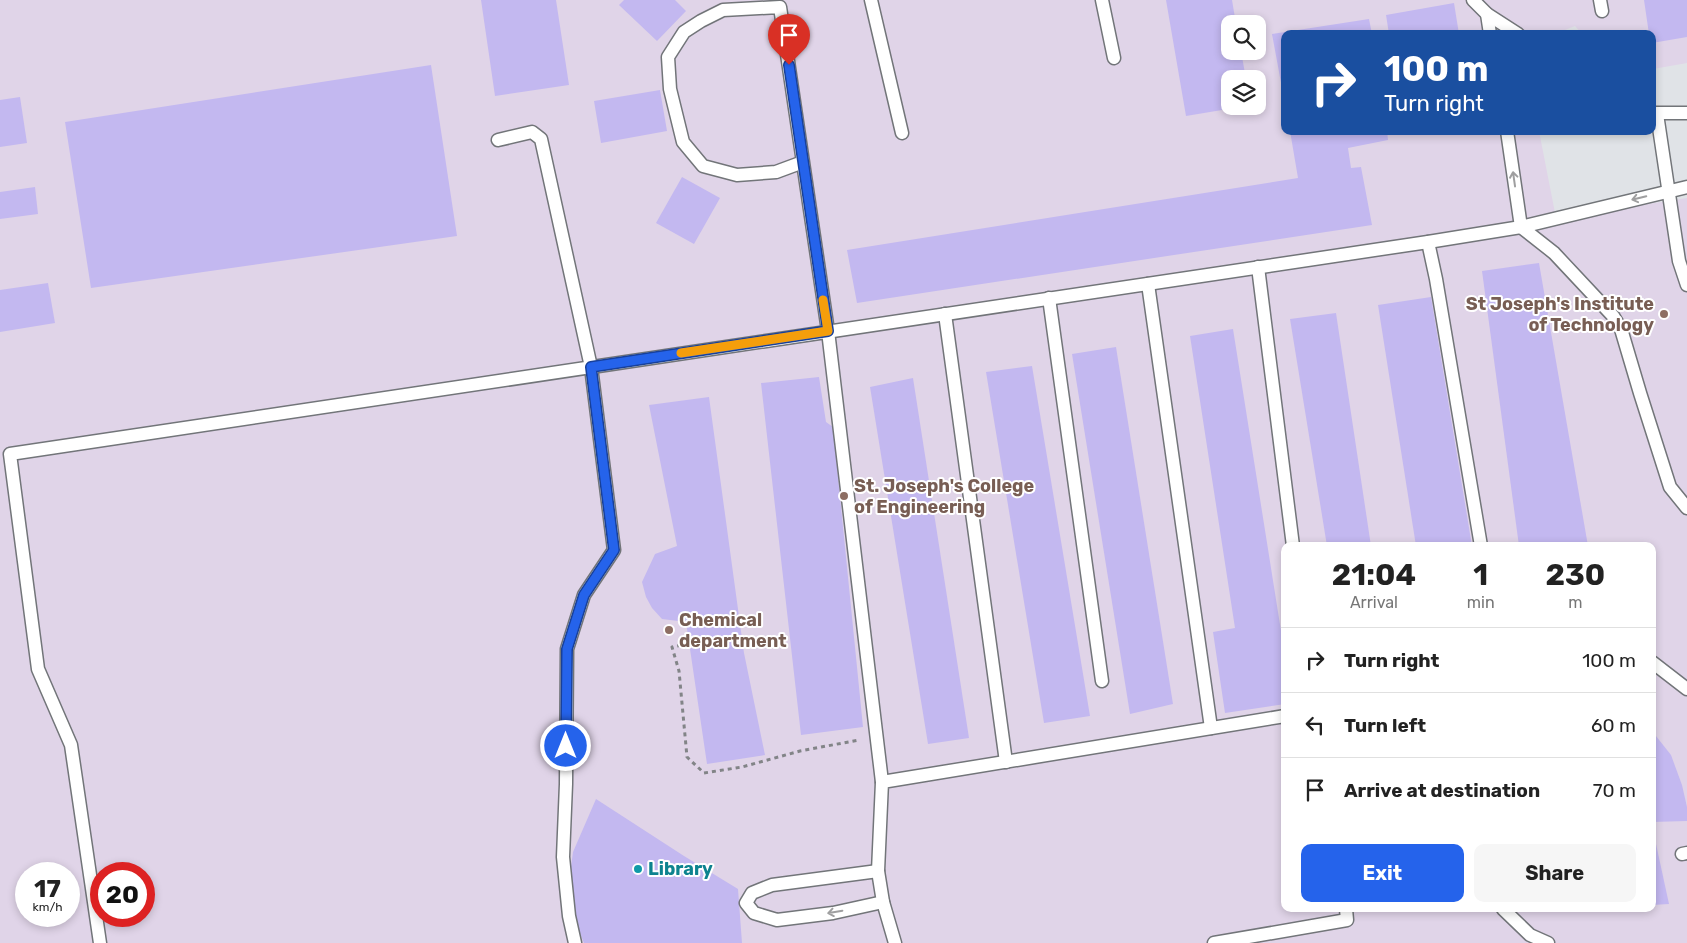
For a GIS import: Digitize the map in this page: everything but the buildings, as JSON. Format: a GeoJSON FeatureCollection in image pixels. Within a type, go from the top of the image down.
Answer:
{"type":"FeatureCollection","features":[{"type":"Feature","properties":{"kind":"lane"},"geometry":{"type":"LineString","coordinates":[[871,0],[902,133]]}},
{"type":"Feature","properties":{"kind":"lane"},"geometry":{"type":"LineString","coordinates":[[1102,0],[1114,58]]}},
{"type":"Feature","properties":{"kind":"lane"},"geometry":{"type":"LineString","coordinates":[[1473,0],[1487,14],[1512,30]]}},
{"type":"Feature","properties":{"kind":"lane"},"geometry":{"type":"LineString","coordinates":[[803,162],[776,172],[737,175],[703,166],[683,142],[670,89],[668,57],[684,32],[723,10],[780,3],[828,331],[882,782],[878,871],[883,902],[895,943]]}},
{"type":"Feature","properties":{"kind":"lane"},"geometry":{"type":"LineString","coordinates":[[1487,14],[1489,30]]}},
{"type":"Feature","properties":{"kind":"lane"},"geometry":{"type":"LineString","coordinates":[[1656,114],[1687,113]]}},
{"type":"Feature","properties":{"kind":"lane"},"geometry":{"type":"LineString","coordinates":[[1656,119],[1669,190],[1679,261],[1687,285]]}},
{"type":"Feature","properties":{"kind":"lane"},"geometry":{"type":"LineString","coordinates":[[498,140],[532,132],[541,139],[591,367],[614,550],[584,595],[567,649],[564,857],[569,916],[575,943]]}},
{"type":"Feature","properties":{"kind":"lane"},"geometry":{"type":"LineString","coordinates":[[1508,135],[1521,227],[1554,253],[1613,316],[1621,329],[1670,486],[1687,508]]}},
{"type":"Feature","properties":{"kind":"lane"},"geometry":{"type":"LineString","coordinates":[[100,943],[71,745],[38,669],[10,454],[1428,242],[1521,227],[1687,187]]}},
{"type":"Feature","properties":{"kind":"lane"},"geometry":{"type":"LineString","coordinates":[[1428,242],[1436,279],[1480,542]]}},
{"type":"Feature","properties":{"kind":"lane"},"geometry":{"type":"LineString","coordinates":[[1258,267],[1292,542]]}},
{"type":"Feature","properties":{"kind":"lane"},"geometry":{"type":"LineString","coordinates":[[1148,284],[1211,728]]}},
{"type":"Feature","properties":{"kind":"lane"},"geometry":{"type":"LineString","coordinates":[[1049,298],[1102,681]]}},
{"type":"Feature","properties":{"kind":"lane"},"geometry":{"type":"LineString","coordinates":[[944,314],[1006,762]]}},
{"type":"Feature","properties":{"kind":"lane"},"geometry":{"type":"LineString","coordinates":[[1656,665],[1687,689]]}},
{"type":"Feature","properties":{"kind":"lane"},"geometry":{"type":"LineString","coordinates":[[882,782],[1281,717]]}},
{"type":"Feature","properties":{"kind":"lane"},"geometry":{"type":"LineString","coordinates":[[878,871],[772,885],[752,893],[746,903],[754,913],[776,920],[833,913],[883,902]]}},
{"type":"Feature","properties":{"kind":"lane"},"geometry":{"type":"LineString","coordinates":[[1214,943],[1268,938],[1348,920],[1347,912]]}},
{"type":"Feature","properties":{"kind":"lane"},"geometry":{"type":"LineString","coordinates":[[1507,912],[1530,935],[1548,943]]}},
{"type":"Feature","properties":{"kind":"path"},"geometry":{"type":"LineString","coordinates":[[689,644],[672,647],[679,671],[687,757],[704,773],[742,767],[800,751],[865,739],[879,759]]}},
{"type":"Feature","properties":{"kind":"shaded area","name":"St. Joseph's College of Engineering"},"geometry":{"type":"Polygon","coordinates":[[[0,0],[1687,0],[1687,63],[1656,68],[1656,30],[1578,30],[1575,26],[1565,30],[1281,30],[1281,135],[1540,135],[1556,218],[1687,198],[1687,943],[0,943],[0,0]]]}},
{"type":"Feature","properties":{"kind":"slow traffic"},"geometry":{"type":"LineString","coordinates":[[681,353],[828,331],[823,300]]}},
{"type":"Feature","properties":{"kind":"place","name":"St Joseph's Institute of Technology"},"geometry":{"type":"Point","coordinates":[1664,314]}},
{"type":"Feature","properties":{"kind":"place","name":"St. Joseph's College of Engineering"},"geometry":{"type":"Point","coordinates":[844,496]}},
{"type":"Feature","properties":{"kind":"place","name":"Chemical department"},"geometry":{"type":"Point","coordinates":[669,630]}},
{"type":"Feature","properties":{"kind":"place","name":"Library"},"geometry":{"type":"Point","coordinates":[638,869]}},
{"type":"Feature","properties":{"kind":"route"},"geometry":{"type":"LineString","coordinates":[[566,746],[567,649],[584,595],[614,550],[591,367],[828,331],[789,65]]}}]}
